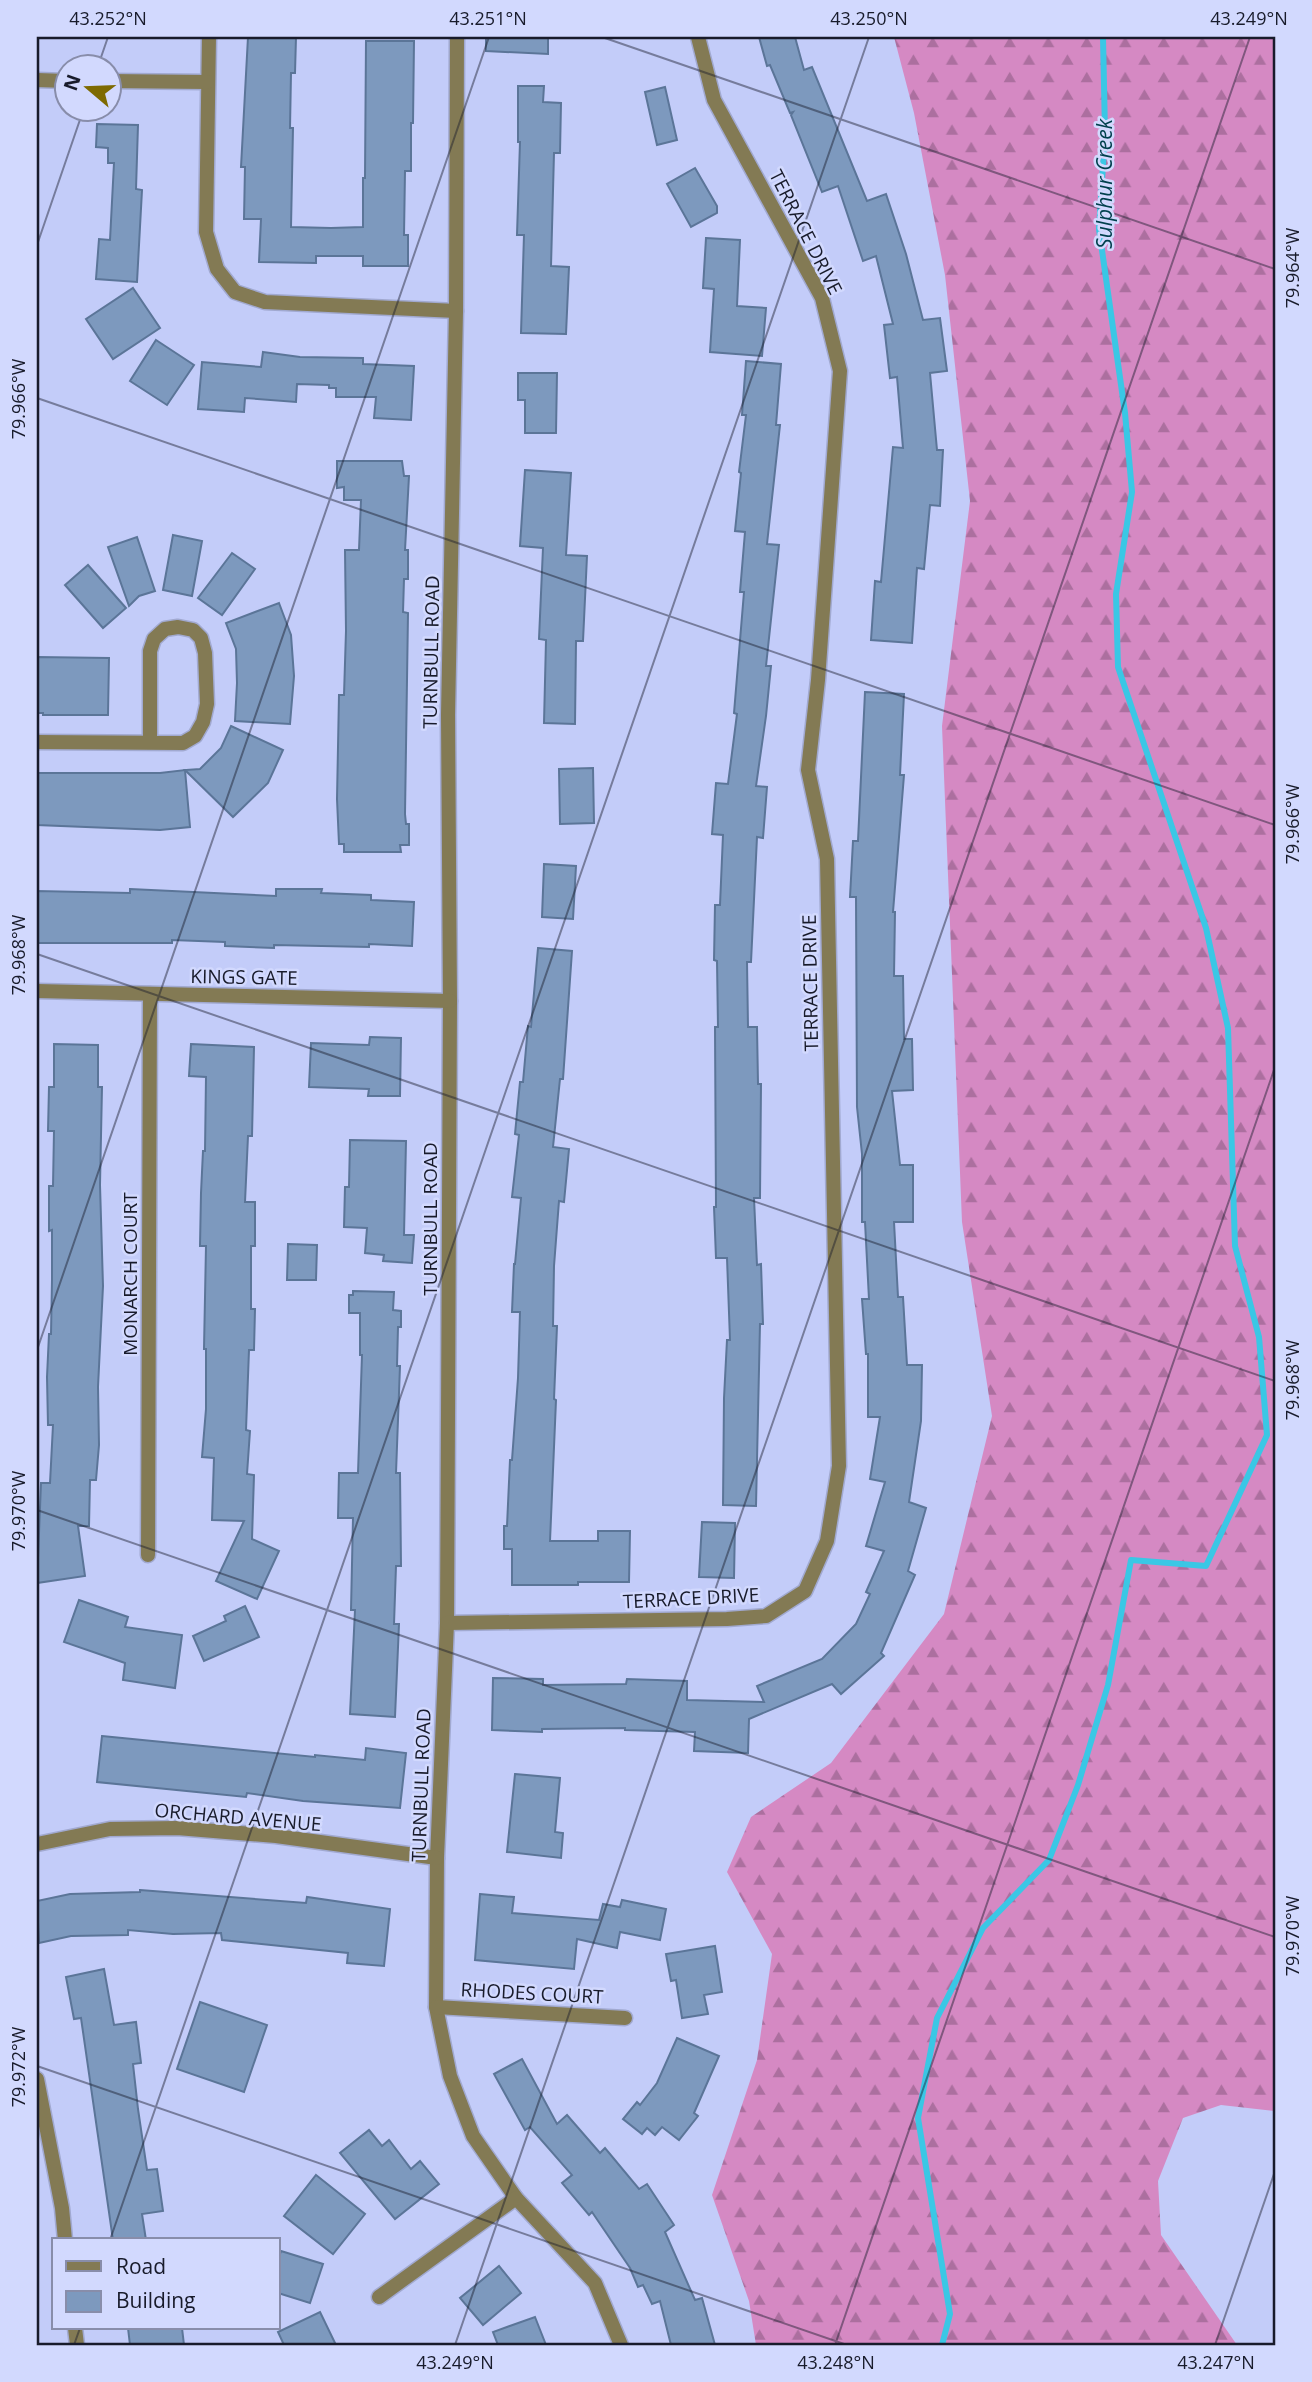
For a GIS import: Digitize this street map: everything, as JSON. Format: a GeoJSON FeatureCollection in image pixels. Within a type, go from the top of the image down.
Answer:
{"type":"FeatureCollection","features":[{"type":"Feature","properties":{"kind":"street"},"geometry":{"type":"LineString","coordinates":[[209,37],[206,232],[217,269],[235,292],[265,302],[456,311]]}},
{"type":"Feature","properties":{"kind":"street","name":"TURNBULL ROAD"},"geometry":{"type":"LineString","coordinates":[[457,37],[456,311],[448,715],[450,1001],[447,1623],[437,1858],[436,2007],[450,2076],[473,2136],[516,2198],[595,2283],[621,2345]]}},
{"type":"Feature","properties":{"kind":"street","name":"TERRACE DRIVE"},"geometry":{"type":"LineString","coordinates":[[447,1623],[727,1619],[766,1616],[805,1591],[827,1542],[839,1466],[827,859],[808,770],[818,680],[840,371],[822,298],[714,100],[698,37]]}},
{"type":"Feature","properties":{"kind":"street"},"geometry":{"type":"LineString","coordinates":[[122,81],[207,82]]}},
{"type":"Feature","properties":{"kind":"street"},"geometry":{"type":"LineString","coordinates":[[37,742],[150,744],[183,743],[195,736],[203,722],[207,704],[205,653],[201,638],[192,630],[178,627],[165,629],[154,639],[150,651],[150,744]]}},
{"type":"Feature","properties":{"kind":"street","name":"KINGS GATE"},"geometry":{"type":"LineString","coordinates":[[37,991],[450,1001]]}},
{"type":"Feature","properties":{"kind":"street","name":"MONARCH COURT"},"geometry":{"type":"LineString","coordinates":[[148,1555],[150,994]]}},
{"type":"Feature","properties":{"kind":"street","name":"ORCHARD AVENUE"},"geometry":{"type":"LineString","coordinates":[[37,1844],[110,1829],[177,1828],[276,1836],[437,1858]]}},
{"type":"Feature","properties":{"kind":"street","name":"RHODES COURT"},"geometry":{"type":"LineString","coordinates":[[436,2007],[625,2018]]}},
{"type":"Feature","properties":{"kind":"street"},"geometry":{"type":"LineString","coordinates":[[37,2079],[60,2195],[65,2238]]}},
{"type":"Feature","properties":{"kind":"street"},"geometry":{"type":"LineString","coordinates":[[379,2297],[516,2198]]}},
{"type":"Feature","properties":{"kind":"green space"},"geometry":{"type":"Polygon","coordinates":[[[894,37],[1275,37],[1275,2111],[1221,2105],[1183,2118],[1158,2181],[1161,2235],[1237,2345],[756,2345],[749,2301],[712,2195],[757,2060],[772,1954],[727,1872],[751,1817],[831,1763],[944,1614],[992,1416],[962,1222],[942,726],[970,501],[945,275],[914,113],[894,37]]]}},
{"type":"Feature","properties":{"kind":"building"},"geometry":{"type":"Polygon","coordinates":[[[248,37],[296,37],[295,73],[291,73],[291,227],[331,228],[363,227],[366,41],[414,41],[411,171],[405,171],[404,235],[408,235],[408,266],[363,266],[363,256],[316,256],[316,263],[259,262],[261,219],[244,219],[245,167],[241,167],[248,37]]]}},
{"type":"Feature","properties":{"kind":"building"},"geometry":{"type":"Polygon","coordinates":[[[486,37],[548,37],[548,54],[486,51],[486,37]]]}},
{"type":"Feature","properties":{"kind":"building"},"geometry":{"type":"Polygon","coordinates":[[[759,37],[795,37],[804,70],[812,67],[867,201],[886,194],[906,254],[923,320],[940,318],[947,371],[930,373],[937,450],[943,450],[940,506],[930,505],[924,569],[917,568],[912,643],[871,640],[875,581],[881,582],[893,447],[903,448],[897,377],[890,378],[884,325],[893,324],[876,256],[863,261],[838,186],[822,192],[791,115],[793,112],[790,113],[770,65],[767,66],[759,37]]]}},
{"type":"Feature","properties":{"kind":"building"},"geometry":{"type":"Polygon","coordinates":[[[518,86],[544,86],[543,102],[561,103],[560,153],[554,153],[551,266],[569,267],[566,334],[521,333],[524,235],[517,235],[520,142],[518,86]]]}},
{"type":"Feature","properties":{"kind":"building"},"geometry":{"type":"Polygon","coordinates":[[[665,87],[677,140],[657,145],[645,92],[665,87]]]}},
{"type":"Feature","properties":{"kind":"building"},"geometry":{"type":"Polygon","coordinates":[[[97,124],[138,125],[136,189],[142,190],[137,282],[96,279],[99,239],[110,240],[114,163],[108,163],[108,148],[96,147],[97,124]]]}},
{"type":"Feature","properties":{"kind":"building"},"geometry":{"type":"Polygon","coordinates":[[[695,168],[717,206],[717,213],[691,227],[667,184],[695,168]]]}},
{"type":"Feature","properties":{"kind":"building"},"geometry":{"type":"Polygon","coordinates":[[[706,238],[740,240],[737,306],[766,308],[762,356],[710,352],[714,289],[703,288],[706,238]]]}},
{"type":"Feature","properties":{"kind":"building"},"geometry":{"type":"Polygon","coordinates":[[[133,288],[160,328],[113,359],[86,319],[133,288]]]}},
{"type":"Feature","properties":{"kind":"building"},"geometry":{"type":"Polygon","coordinates":[[[156,340],[194,365],[167,405],[130,381],[156,340]]]}},
{"type":"Feature","properties":{"kind":"building"},"geometry":{"type":"Polygon","coordinates":[[[263,352],[300,357],[363,358],[363,364],[414,366],[411,420],[374,418],[376,397],[336,397],[336,388],[329,388],[329,385],[297,384],[296,402],[245,398],[244,412],[198,409],[202,362],[261,367],[263,352]]]}},
{"type":"Feature","properties":{"kind":"building"},"geometry":{"type":"Polygon","coordinates":[[[746,361],[781,364],[776,425],[780,425],[767,544],[779,545],[766,666],[771,666],[756,786],[767,787],[763,838],[757,837],[751,962],[747,962],[748,1027],[757,1027],[758,1084],[761,1084],[760,1198],[754,1198],[757,1265],[761,1264],[763,1324],[760,1324],[756,1506],[723,1505],[724,1398],[727,1340],[730,1340],[727,1258],[716,1258],[714,1207],[715,1027],[718,1027],[717,961],[714,960],[715,905],[720,905],[723,835],[712,834],[716,783],[728,784],[737,714],[734,713],[744,592],[740,592],[745,532],[735,531],[746,415],[742,415],[746,361]]]}},
{"type":"Feature","properties":{"kind":"building"},"geometry":{"type":"Polygon","coordinates":[[[518,373],[557,373],[556,433],[525,433],[525,400],[518,400],[518,373]]]}},
{"type":"Feature","properties":{"kind":"building"},"geometry":{"type":"Polygon","coordinates":[[[337,461],[402,461],[404,476],[409,476],[405,550],[408,550],[408,579],[404,579],[403,612],[408,613],[405,814],[406,824],[409,824],[409,845],[400,845],[401,852],[344,852],[344,844],[339,844],[339,695],[344,695],[345,550],[359,550],[361,500],[344,500],[344,487],[337,488],[337,461]]]}},
{"type":"Feature","properties":{"kind":"building"},"geometry":{"type":"Polygon","coordinates":[[[525,470],[571,473],[566,555],[587,556],[583,641],[576,641],[575,724],[544,723],[546,640],[539,639],[543,548],[520,546],[525,470]]]}},
{"type":"Feature","properties":{"kind":"building"},"geometry":{"type":"Polygon","coordinates":[[[173,535],[202,541],[192,596],[163,590],[173,535]]]}},
{"type":"Feature","properties":{"kind":"building"},"geometry":{"type":"Polygon","coordinates":[[[137,537],[155,591],[139,596],[129,606],[108,547],[137,537]]]}},
{"type":"Feature","properties":{"kind":"building"},"geometry":{"type":"Polygon","coordinates":[[[232,553],[255,569],[222,615],[198,598],[232,553]]]}},
{"type":"Feature","properties":{"kind":"building"},"geometry":{"type":"Polygon","coordinates":[[[88,565],[126,608],[103,628],[65,585],[88,565]]]}},
{"type":"Feature","properties":{"kind":"building"},"geometry":{"type":"Polygon","coordinates":[[[279,603],[291,635],[294,676],[290,724],[235,721],[236,649],[226,623],[279,603]]]}},
{"type":"Feature","properties":{"kind":"building"},"geometry":{"type":"Polygon","coordinates":[[[37,657],[109,658],[108,715],[37,713],[37,657]]]}},
{"type":"Feature","properties":{"kind":"building"},"geometry":{"type":"Polygon","coordinates":[[[865,692],[904,694],[900,775],[904,775],[893,912],[894,976],[903,976],[904,1039],[912,1039],[913,1090],[892,1091],[900,1165],[913,1165],[913,1222],[894,1222],[898,1297],[903,1297],[907,1365],[922,1365],[921,1421],[909,1502],[926,1508],[908,1571],[915,1575],[881,1653],[884,1656],[841,1694],[832,1684],[749,1719],[748,1753],[694,1751],[695,1732],[625,1728],[542,1729],[542,1732],[492,1730],[493,1678],[543,1679],[543,1685],[626,1684],[627,1679],[687,1681],[687,1700],[764,1702],[757,1686],[822,1659],[856,1624],[870,1594],[866,1592],[884,1551],[866,1546],[885,1482],[870,1479],[880,1417],[868,1417],[868,1354],[862,1299],[869,1299],[865,1222],[862,1222],[862,1154],[857,1107],[856,897],[850,897],[853,841],[858,841],[865,692]]]}},
{"type":"Feature","properties":{"kind":"building"},"geometry":{"type":"Polygon","coordinates":[[[231,726],[283,750],[268,783],[233,817],[185,770],[200,769],[221,748],[231,726]]]}},
{"type":"Feature","properties":{"kind":"building"},"geometry":{"type":"Polygon","coordinates":[[[593,768],[594,823],[560,824],[559,769],[593,768]]]}},
{"type":"Feature","properties":{"kind":"building"},"geometry":{"type":"Polygon","coordinates":[[[185,770],[190,827],[160,830],[37,825],[37,773],[160,773],[185,770]]]}},
{"type":"Feature","properties":{"kind":"building"},"geometry":{"type":"Polygon","coordinates":[[[544,864],[576,866],[573,919],[542,917],[544,864]]]}},
{"type":"Feature","properties":{"kind":"building"},"geometry":{"type":"Polygon","coordinates":[[[130,889],[276,896],[276,889],[322,889],[321,893],[371,895],[371,900],[414,902],[412,946],[274,945],[274,948],[225,946],[225,942],[172,940],[172,943],[37,943],[37,891],[130,893],[130,889]]]}},
{"type":"Feature","properties":{"kind":"building"},"geometry":{"type":"Polygon","coordinates":[[[538,948],[572,951],[563,1079],[560,1079],[553,1147],[569,1149],[564,1202],[559,1201],[554,1266],[553,1326],[557,1326],[556,1400],[550,1541],[598,1541],[598,1531],[630,1531],[629,1582],[512,1585],[512,1549],[504,1549],[518,1378],[520,1312],[512,1312],[521,1198],[512,1197],[519,1135],[515,1134],[528,1026],[531,1027],[538,948]]]}},
{"type":"Feature","properties":{"kind":"building"},"geometry":{"type":"Polygon","coordinates":[[[370,1037],[401,1038],[400,1096],[368,1096],[369,1089],[309,1087],[311,1043],[369,1045],[370,1037]]]}},
{"type":"Feature","properties":{"kind":"building"},"geometry":{"type":"Polygon","coordinates":[[[54,1044],[98,1045],[98,1087],[102,1087],[100,1185],[103,1286],[98,1387],[99,1445],[96,1480],[90,1480],[89,1526],[78,1526],[85,1576],[37,1583],[41,1483],[50,1483],[53,1425],[48,1425],[47,1377],[52,1280],[49,1186],[53,1186],[54,1131],[48,1131],[49,1087],[54,1087],[54,1044]]]}},
{"type":"Feature","properties":{"kind":"building"},"geometry":{"type":"Polygon","coordinates":[[[191,1044],[254,1047],[252,1136],[248,1136],[245,1202],[255,1202],[255,1246],[251,1246],[251,1309],[255,1309],[254,1350],[249,1350],[246,1430],[250,1431],[247,1474],[254,1475],[252,1539],[279,1551],[257,1599],[216,1581],[244,1521],[212,1520],[214,1458],[202,1457],[206,1409],[206,1246],[200,1246],[206,1077],[189,1076],[191,1044]]]}},
{"type":"Feature","properties":{"kind":"building"},"geometry":{"type":"Polygon","coordinates":[[[350,1140],[406,1141],[404,1235],[414,1235],[412,1263],[383,1261],[384,1255],[365,1253],[367,1228],[344,1227],[345,1187],[349,1187],[350,1140]]]}},
{"type":"Feature","properties":{"kind":"building"},"geometry":{"type":"Polygon","coordinates":[[[288,1244],[317,1245],[316,1280],[287,1280],[288,1244]]]}},
{"type":"Feature","properties":{"kind":"building"},"geometry":{"type":"Polygon","coordinates":[[[353,1291],[394,1292],[393,1310],[401,1311],[401,1327],[398,1327],[397,1366],[400,1366],[396,1473],[400,1473],[401,1566],[396,1566],[394,1624],[399,1624],[395,1717],[350,1714],[355,1610],[351,1610],[353,1518],[338,1518],[339,1473],[358,1473],[362,1355],[360,1313],[349,1313],[349,1295],[353,1295],[353,1291]]]}},
{"type":"Feature","properties":{"kind":"building"},"geometry":{"type":"Polygon","coordinates":[[[702,1522],[735,1523],[734,1578],[699,1577],[702,1522]]]}},
{"type":"Feature","properties":{"kind":"building"},"geometry":{"type":"Polygon","coordinates":[[[79,1600],[128,1617],[125,1627],[182,1635],[175,1688],[123,1680],[125,1663],[64,1642],[79,1600]]]}},
{"type":"Feature","properties":{"kind":"building"},"geometry":{"type":"Polygon","coordinates":[[[245,1606],[259,1637],[204,1661],[193,1636],[226,1621],[224,1616],[245,1606]]]}},
{"type":"Feature","properties":{"kind":"building"},"geometry":{"type":"Polygon","coordinates":[[[102,1736],[365,1760],[366,1748],[406,1753],[400,1808],[303,1801],[247,1793],[246,1797],[97,1782],[102,1736]]]}},
{"type":"Feature","properties":{"kind":"building"},"geometry":{"type":"Polygon","coordinates":[[[515,1774],[560,1778],[555,1832],[563,1833],[561,1858],[507,1852],[515,1774]]]}},
{"type":"Feature","properties":{"kind":"building"},"geometry":{"type":"Polygon","coordinates":[[[140,1890],[306,1903],[307,1897],[390,1909],[384,1966],[347,1963],[348,1953],[222,1940],[221,1933],[173,1934],[128,1930],[128,1935],[71,1936],[39,1943],[37,1901],[70,1894],[140,1890]]]}},
{"type":"Feature","properties":{"kind":"building"},"geometry":{"type":"Polygon","coordinates":[[[480,1894],[514,1897],[512,1913],[599,1920],[603,1904],[620,1907],[622,1900],[666,1909],[660,1940],[620,1932],[617,1948],[577,1939],[574,1969],[475,1960],[480,1894]]]}},
{"type":"Feature","properties":{"kind":"building"},"geometry":{"type":"Polygon","coordinates":[[[715,1946],[722,1992],[704,1995],[708,2014],[682,2018],[676,1980],[671,1981],[666,1954],[715,1946]]]}},
{"type":"Feature","properties":{"kind":"building"},"geometry":{"type":"Polygon","coordinates":[[[104,1969],[114,2025],[136,2022],[141,2063],[133,2064],[138,2109],[147,2170],[157,2169],[163,2211],[142,2214],[146,2238],[113,2238],[81,2018],[74,2019],[66,1977],[104,1969]]]}},
{"type":"Feature","properties":{"kind":"building"},"geometry":{"type":"Polygon","coordinates":[[[200,2002],[267,2025],[244,2092],[177,2069],[200,2002]]]}},
{"type":"Feature","properties":{"kind":"building"},"geometry":{"type":"Polygon","coordinates":[[[677,2038],[719,2056],[694,2113],[698,2116],[679,2140],[662,2127],[655,2135],[647,2128],[642,2134],[623,2119],[637,2102],[640,2105],[657,2083],[677,2038]]]}},
{"type":"Feature","properties":{"kind":"building"},"geometry":{"type":"Polygon","coordinates":[[[522,2059],[557,2124],[567,2115],[600,2153],[605,2148],[639,2189],[647,2184],[674,2225],[665,2232],[695,2300],[702,2298],[715,2345],[671,2345],[660,2301],[652,2304],[643,2285],[638,2287],[630,2268],[592,2212],[589,2215],[562,2183],[572,2175],[530,2127],[525,2130],[494,2074],[522,2059]]]}},
{"type":"Feature","properties":{"kind":"building"},"geometry":{"type":"Polygon","coordinates":[[[369,2130],[382,2146],[389,2140],[411,2169],[420,2161],[439,2184],[395,2219],[340,2153],[369,2130]]]}},
{"type":"Feature","properties":{"kind":"building"},"geometry":{"type":"Polygon","coordinates":[[[316,2175],[365,2214],[333,2254],[284,2216],[316,2175]]]}},
{"type":"Feature","properties":{"kind":"building"},"geometry":{"type":"Polygon","coordinates":[[[281,2251],[323,2264],[310,2303],[280,2294],[281,2251]]]}},
{"type":"Feature","properties":{"kind":"building"},"geometry":{"type":"Polygon","coordinates":[[[499,2266],[521,2293],[483,2325],[460,2298],[499,2266]]]}},
{"type":"Feature","properties":{"kind":"building"},"geometry":{"type":"Polygon","coordinates":[[[320,2312],[336,2345],[284,2345],[278,2332],[320,2312]]]}},
{"type":"Feature","properties":{"kind":"building"},"geometry":{"type":"Polygon","coordinates":[[[535,2317],[546,2345],[498,2345],[493,2332],[535,2317]]]}},
{"type":"Feature","properties":{"kind":"building"},"geometry":{"type":"Polygon","coordinates":[[[128,2330],[182,2330],[184,2345],[130,2345],[128,2330]]]}},
{"type":"Feature","properties":{"kind":"waterway","name":"Sulphur Creek"},"geometry":{"type":"LineString","coordinates":[[942,2345],[950,2314],[918,2118],[937,2018],[983,1928],[1049,1860],[1078,1785],[1108,1685],[1131,1560],[1206,1566],[1267,1435],[1259,1337],[1235,1246],[1228,1028],[1206,928],[1118,667],[1116,594],[1132,492],[1125,413],[1099,229],[1105,133],[1103,37]]}}]}
